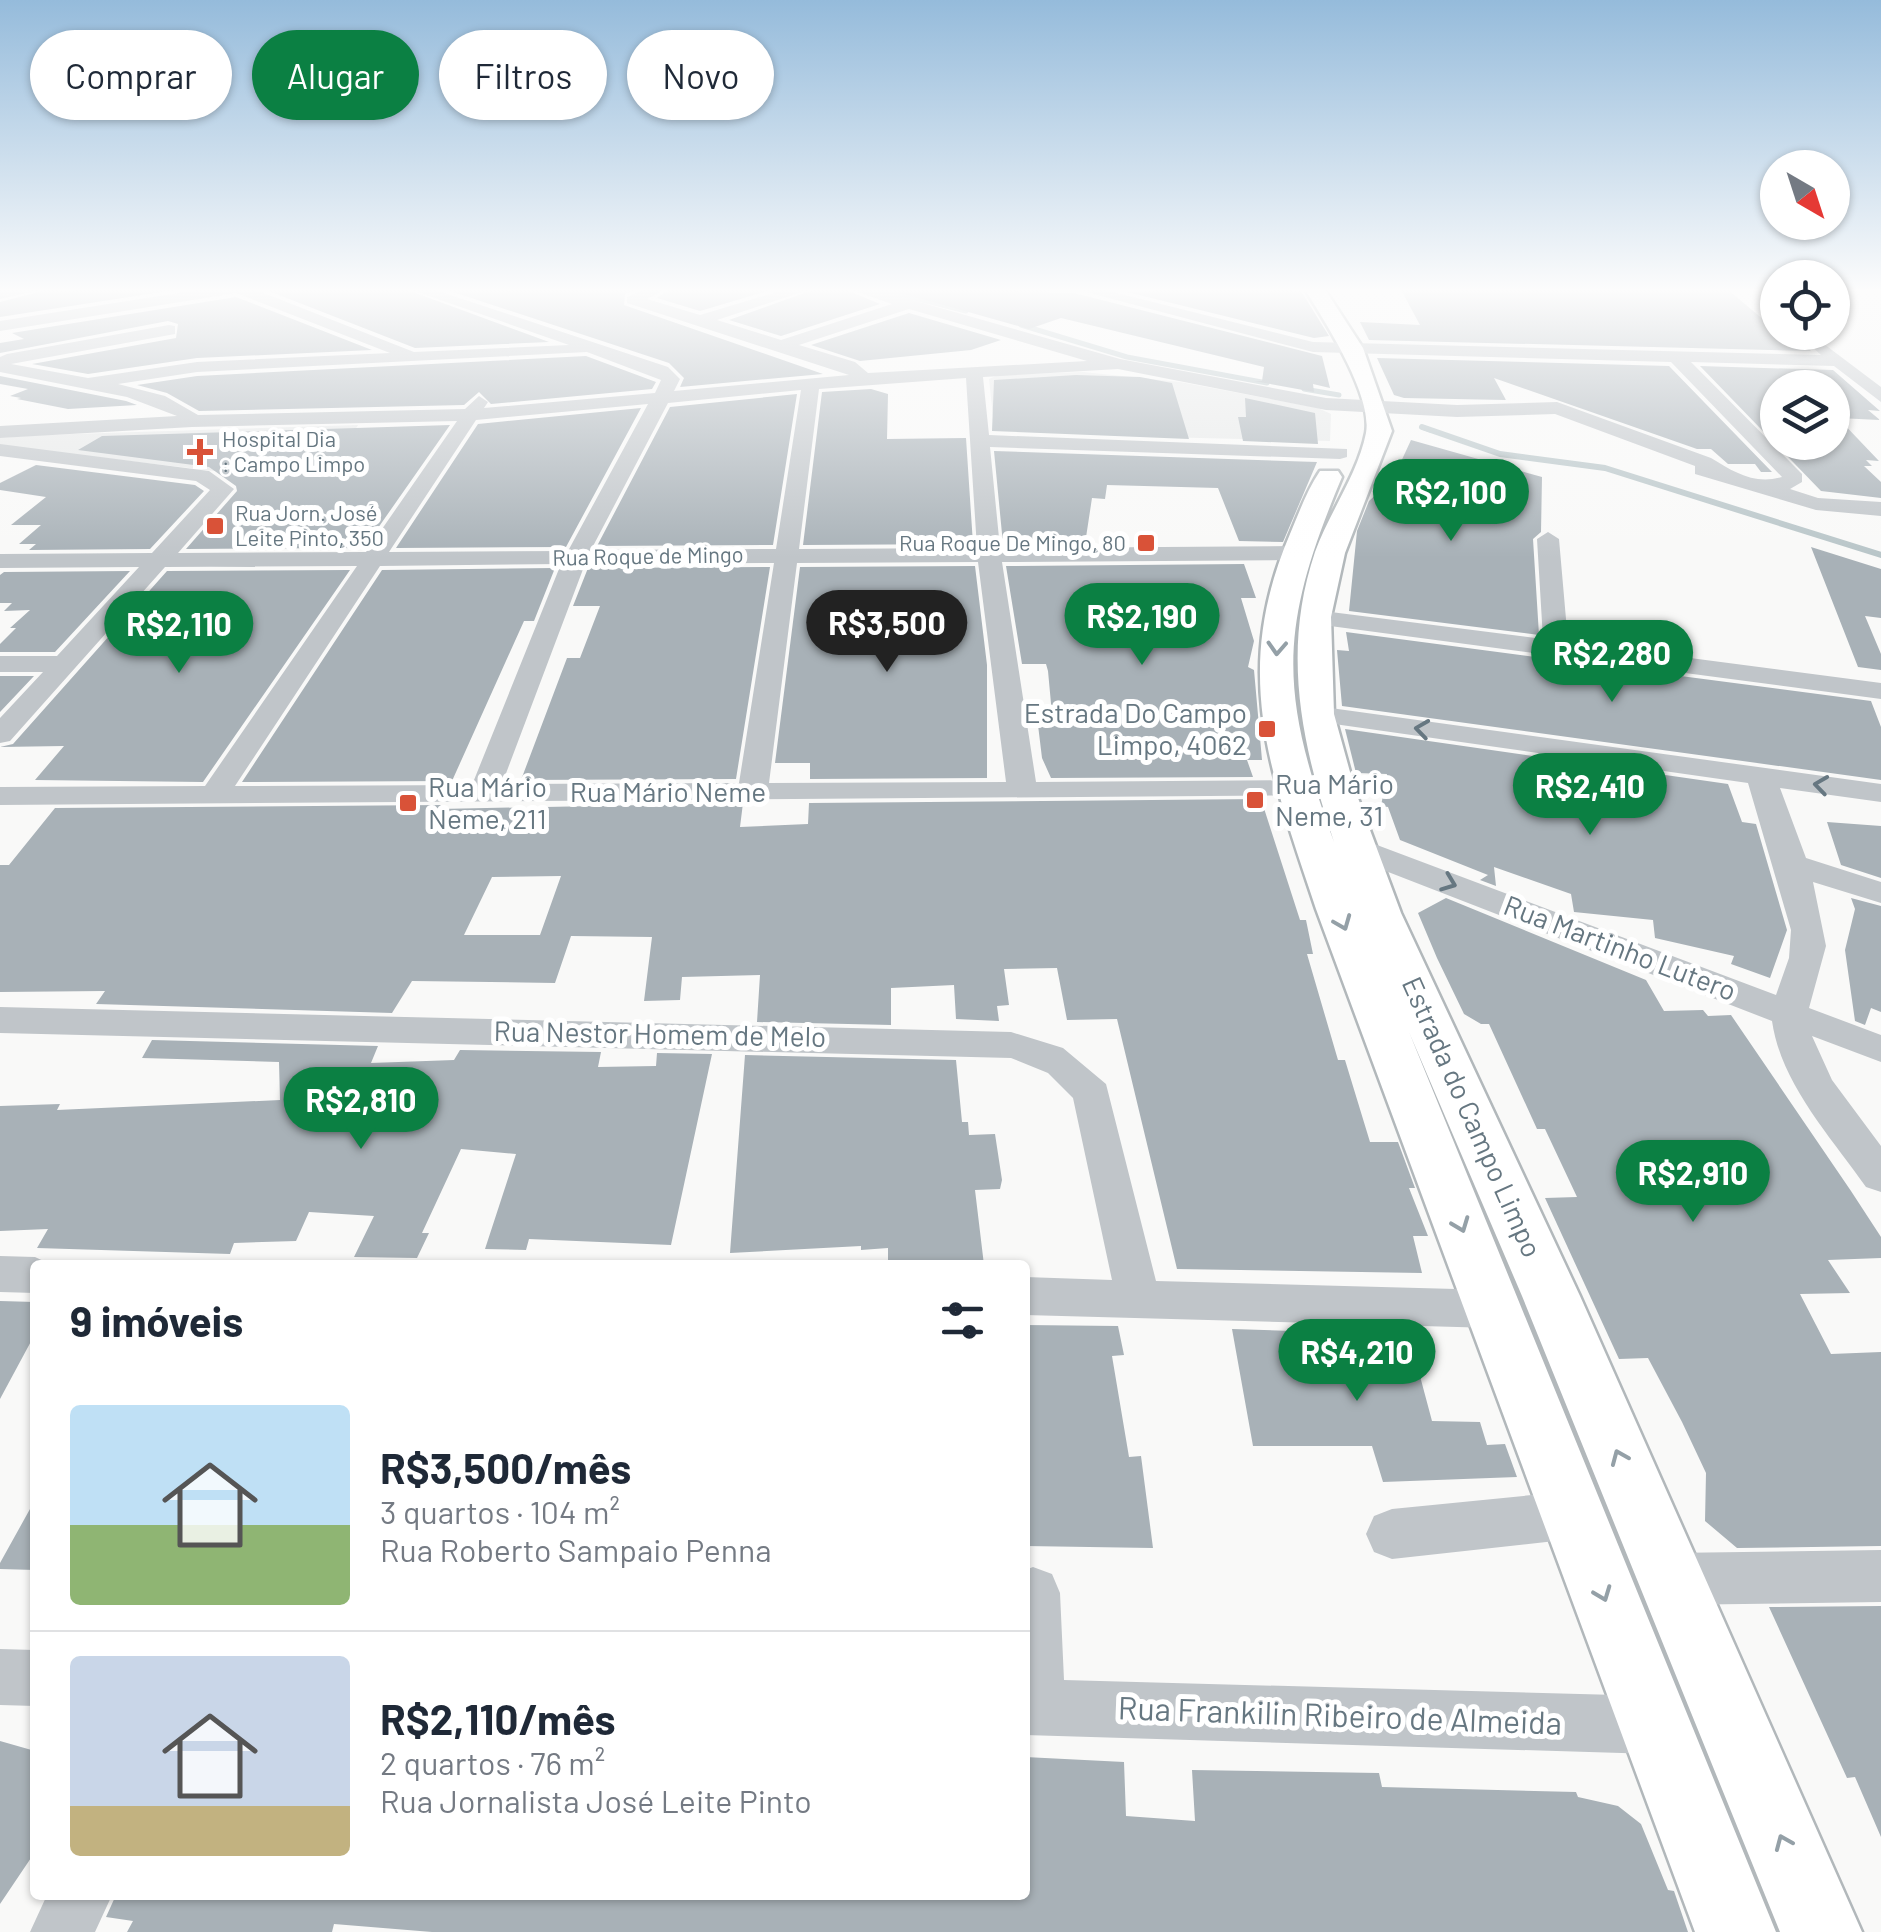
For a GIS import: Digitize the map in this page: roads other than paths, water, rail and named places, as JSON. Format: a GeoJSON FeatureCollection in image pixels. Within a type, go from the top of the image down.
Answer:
{"type":"FeatureCollection","features":[{"type":"Feature","properties":{"kind":"main road","name":"Estrada do Campo Limpo"},"geometry":{"type":"LineString","coordinates":[[1352,378],[1362,407],[1379,431],[1330,554],[1315,617],[1317,789],[1337,908],[1736,1932]]}},
{"type":"Feature","properties":{"kind":"main road","name":"Estrada do Campo Limpo"},"geometry":{"type":"LineString","coordinates":[[1362,407],[1295,552],[1279,612],[1279,708],[1317,789],[1358,848],[1380,913],[1528,1244],[1821,1932]]}},
{"type":"Feature","properties":{"kind":"street"},"geometry":{"type":"LineString","coordinates":[[62,378],[188,416]]}},
{"type":"Feature","properties":{"kind":"street"},"geometry":{"type":"LineString","coordinates":[[88,384],[118,378]]}},
{"type":"Feature","properties":{"kind":"street"},"geometry":{"type":"LineString","coordinates":[[484,792],[576,557],[666,391],[663,378]]}},
{"type":"Feature","properties":{"kind":"street"},"geometry":{"type":"LineString","coordinates":[[0,420],[475,409],[802,378]]}},
{"type":"Feature","properties":{"kind":"street"},"geometry":{"type":"LineString","coordinates":[[666,391],[811,383],[833,378]]}},
{"type":"Feature","properties":{"kind":"street"},"geometry":{"type":"LineString","coordinates":[[975,378],[990,554],[1022,789]]}},
{"type":"Feature","properties":{"kind":"street"},"geometry":{"type":"LineString","coordinates":[[1198,378],[1362,407],[1457,411],[1536,426],[1723,474],[1881,526]]}},
{"type":"Feature","properties":{"kind":"street"},"geometry":{"type":"LineString","coordinates":[[1538,378],[1548,394],[1704,462],[1723,474]]}},
{"type":"Feature","properties":{"kind":"street"},"geometry":{"type":"LineString","coordinates":[[1698,378],[1795,478],[1782,484],[1758,486]]}},
{"type":"Feature","properties":{"kind":"street"},"geometry":{"type":"LineString","coordinates":[[1860,378],[1881,396]]}},
{"type":"Feature","properties":{"kind":"street"},"geometry":{"type":"LineString","coordinates":[[753,792],[811,383]]}},
{"type":"Feature","properties":{"kind":"street"},"geometry":{"type":"LineString","coordinates":[[1457,411],[1548,394]]}},
{"type":"Feature","properties":{"kind":"street"},"geometry":{"type":"LineString","coordinates":[[215,793],[475,409]]}},
{"type":"Feature","properties":{"kind":"street"},"geometry":{"type":"LineString","coordinates":[[0,432],[188,416]]}},
{"type":"Feature","properties":{"kind":"street"},"geometry":{"type":"LineString","coordinates":[[982,441],[1340,453]]}},
{"type":"Feature","properties":{"kind":"street"},"geometry":{"type":"LineString","coordinates":[[0,450],[202,475],[224,490],[158,558],[0,736]]}},
{"type":"Feature","properties":{"kind":"street"},"geometry":{"type":"LineString","coordinates":[[1816,504],[1881,509]]}},
{"type":"Feature","properties":{"kind":"street"},"geometry":{"type":"LineString","coordinates":[[1548,540],[1556,648]]}},
{"type":"Feature","properties":{"kind":"street","name":"Rua Roque de Mingo"},"geometry":{"type":"LineString","coordinates":[[0,560],[1295,552]]}},
{"type":"Feature","properties":{"kind":"street"},"geometry":{"type":"LineString","coordinates":[[1315,617],[1881,691]]}},
{"type":"Feature","properties":{"kind":"street"},"geometry":{"type":"LineString","coordinates":[[0,664],[64,664]]}},
{"type":"Feature","properties":{"kind":"street"},"geometry":{"type":"LineString","coordinates":[[1316,714],[1881,793]]}},
{"type":"Feature","properties":{"kind":"street"},"geometry":{"type":"LineString","coordinates":[[1762,777],[1792,864],[1809,942],[1787,1012],[1793,1038],[1813,1078],[1881,1176]]}},
{"type":"Feature","properties":{"kind":"street","name":"Rua Mário Neme"},"geometry":{"type":"LineString","coordinates":[[0,796],[1317,789]]}},
{"type":"Feature","properties":{"kind":"street","name":"Rua Martinho Lutero"},"geometry":{"type":"LineString","coordinates":[[1358,848],[1881,1048]]}},
{"type":"Feature","properties":{"kind":"street"},"geometry":{"type":"LineString","coordinates":[[1792,864],[1881,894]]}},
{"type":"Feature","properties":{"kind":"street","name":"Rua Nestor Homem de Melo"},"geometry":{"type":"LineString","coordinates":[[0,1020],[995,1042],[1047,1052],[1076,1073],[1092,1094],[1138,1298]]}},
{"type":"Feature","properties":{"kind":"street"},"geometry":{"type":"LineString","coordinates":[[0,1274],[30,1275]]}},
{"type":"Feature","properties":{"kind":"street"},"geometry":{"type":"LineString","coordinates":[[1030,1296],[1493,1310]]}},
{"type":"Feature","properties":{"kind":"street"},"geometry":{"type":"LineString","coordinates":[[1392,1534],[1573,1515]]}},
{"type":"Feature","properties":{"kind":"street"},"geometry":{"type":"LineString","coordinates":[[1670,1579],[1881,1576]]}},
{"type":"Feature","properties":{"kind":"street"},"geometry":{"type":"LineString","coordinates":[[1031,1707],[1033,1594]]}},
{"type":"Feature","properties":{"kind":"street"},"geometry":{"type":"LineString","coordinates":[[0,1676],[30,1678]]}},
{"type":"Feature","properties":{"kind":"street","name":"Rua Frankilin Ribeiro de Almeida"},"geometry":{"type":"LineString","coordinates":[[1031,1707],[1654,1726]]}},
{"type":"Feature","properties":{"kind":"street"},"geometry":{"type":"LineString","coordinates":[[61,1932],[78,1900]]}},
{"type":"Feature","properties":{"kind":"waterway"},"geometry":{"type":"LineString","coordinates":[[1241,378],[1267,383]]}},
{"type":"Feature","properties":{"kind":"waterway"},"geometry":{"type":"LineString","coordinates":[[1304,389],[1339,395]]}},
{"type":"Feature","properties":{"kind":"waterway"},"geometry":{"type":"LineString","coordinates":[[1430,430],[1422,427],[1500,454],[1605,468],[1881,555]]}},
{"type":"Feature","properties":{"kind":"place","name":"Hospital Dia : Campo Limpo"},"geometry":{"type":"Point","coordinates":[200,452]}},
{"type":"Feature","properties":{"kind":"place","name":"Rua Jorn. José Leite Pinto, 350"},"geometry":{"type":"Point","coordinates":[215,526]}},
{"type":"Feature","properties":{"kind":"place","name":"Rua Roque De Mingo, 80"},"geometry":{"type":"Point","coordinates":[1146,543]}},
{"type":"Feature","properties":{"kind":"place","name":"Estrada Do Campo Limpo, 4062"},"geometry":{"type":"Point","coordinates":[1267,729]}},
{"type":"Feature","properties":{"kind":"place","name":"Rua Mário Neme, 31"},"geometry":{"type":"Point","coordinates":[1255,800]}},
{"type":"Feature","properties":{"kind":"place","name":"Rua Mário Neme, 211"},"geometry":{"type":"Point","coordinates":[408,803]}}]}
